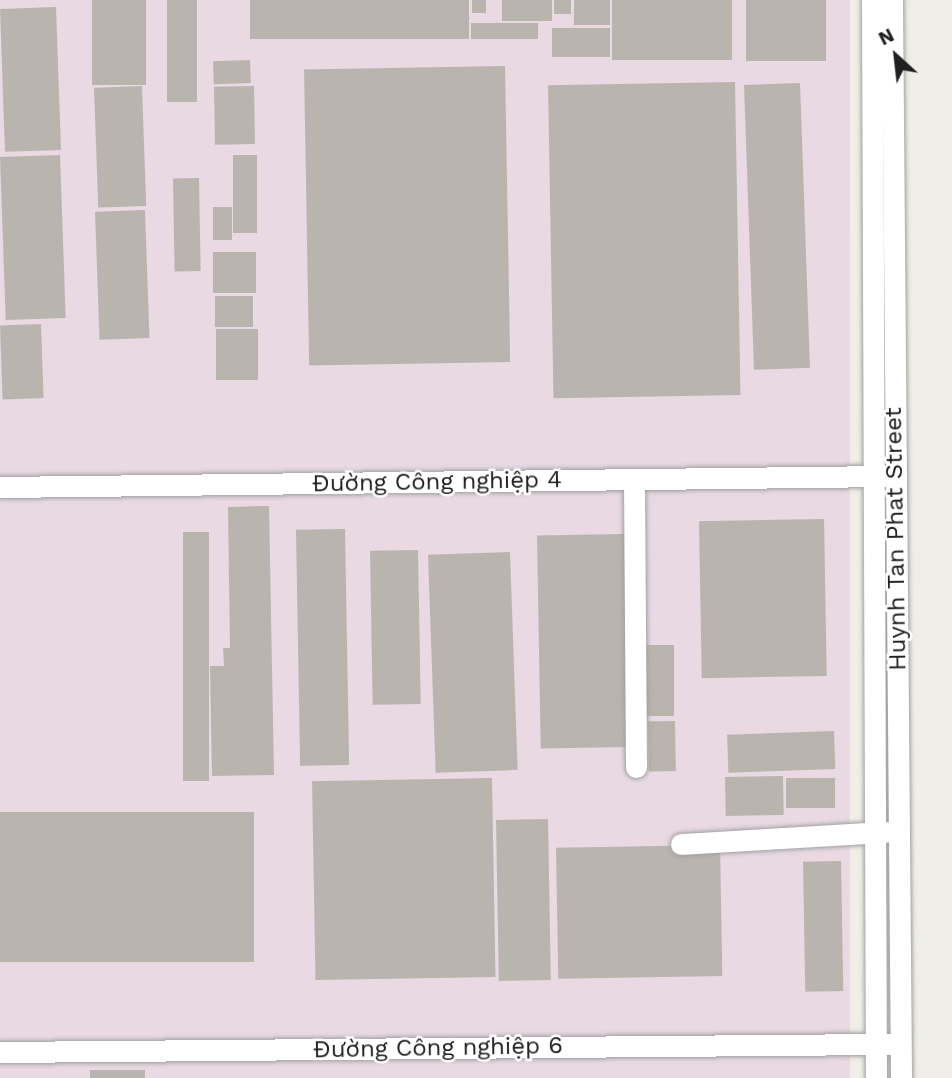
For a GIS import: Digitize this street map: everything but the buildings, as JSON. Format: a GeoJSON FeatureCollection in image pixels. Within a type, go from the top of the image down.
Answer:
{"type":"FeatureCollection","features":[{"type":"Feature","properties":{"kind":"street","name":"Huynh Tan Phat Street"},"geometry":{"type":"LineString","coordinates":[[872,0],[884,283],[896,476],[901,1078]]}},
{"type":"Feature","properties":{"kind":"street","name":"Huynh Tan Phat Street"},"geometry":{"type":"LineString","coordinates":[[876,1078],[874,476],[884,283],[892,0]]}},
{"type":"Feature","properties":{"kind":"street","name":"Đường Công nghiệp 4"},"geometry":{"type":"LineString","coordinates":[[0,487],[896,476]]}},
{"type":"Feature","properties":{"kind":"street"},"geometry":{"type":"LineString","coordinates":[[634,479],[636,767]]}},
{"type":"Feature","properties":{"kind":"street"},"geometry":{"type":"LineString","coordinates":[[681,844],[899,832]]}},
{"type":"Feature","properties":{"kind":"street","name":"Đường Công nghiệp 6"},"geometry":{"type":"LineString","coordinates":[[0,1052],[901,1044]]}},
{"type":"Feature","properties":{"kind":"shaded area"},"geometry":{"type":"Polygon","coordinates":[[[0,0],[850,0],[850,1078],[0,1078],[0,0]]]}}]}
